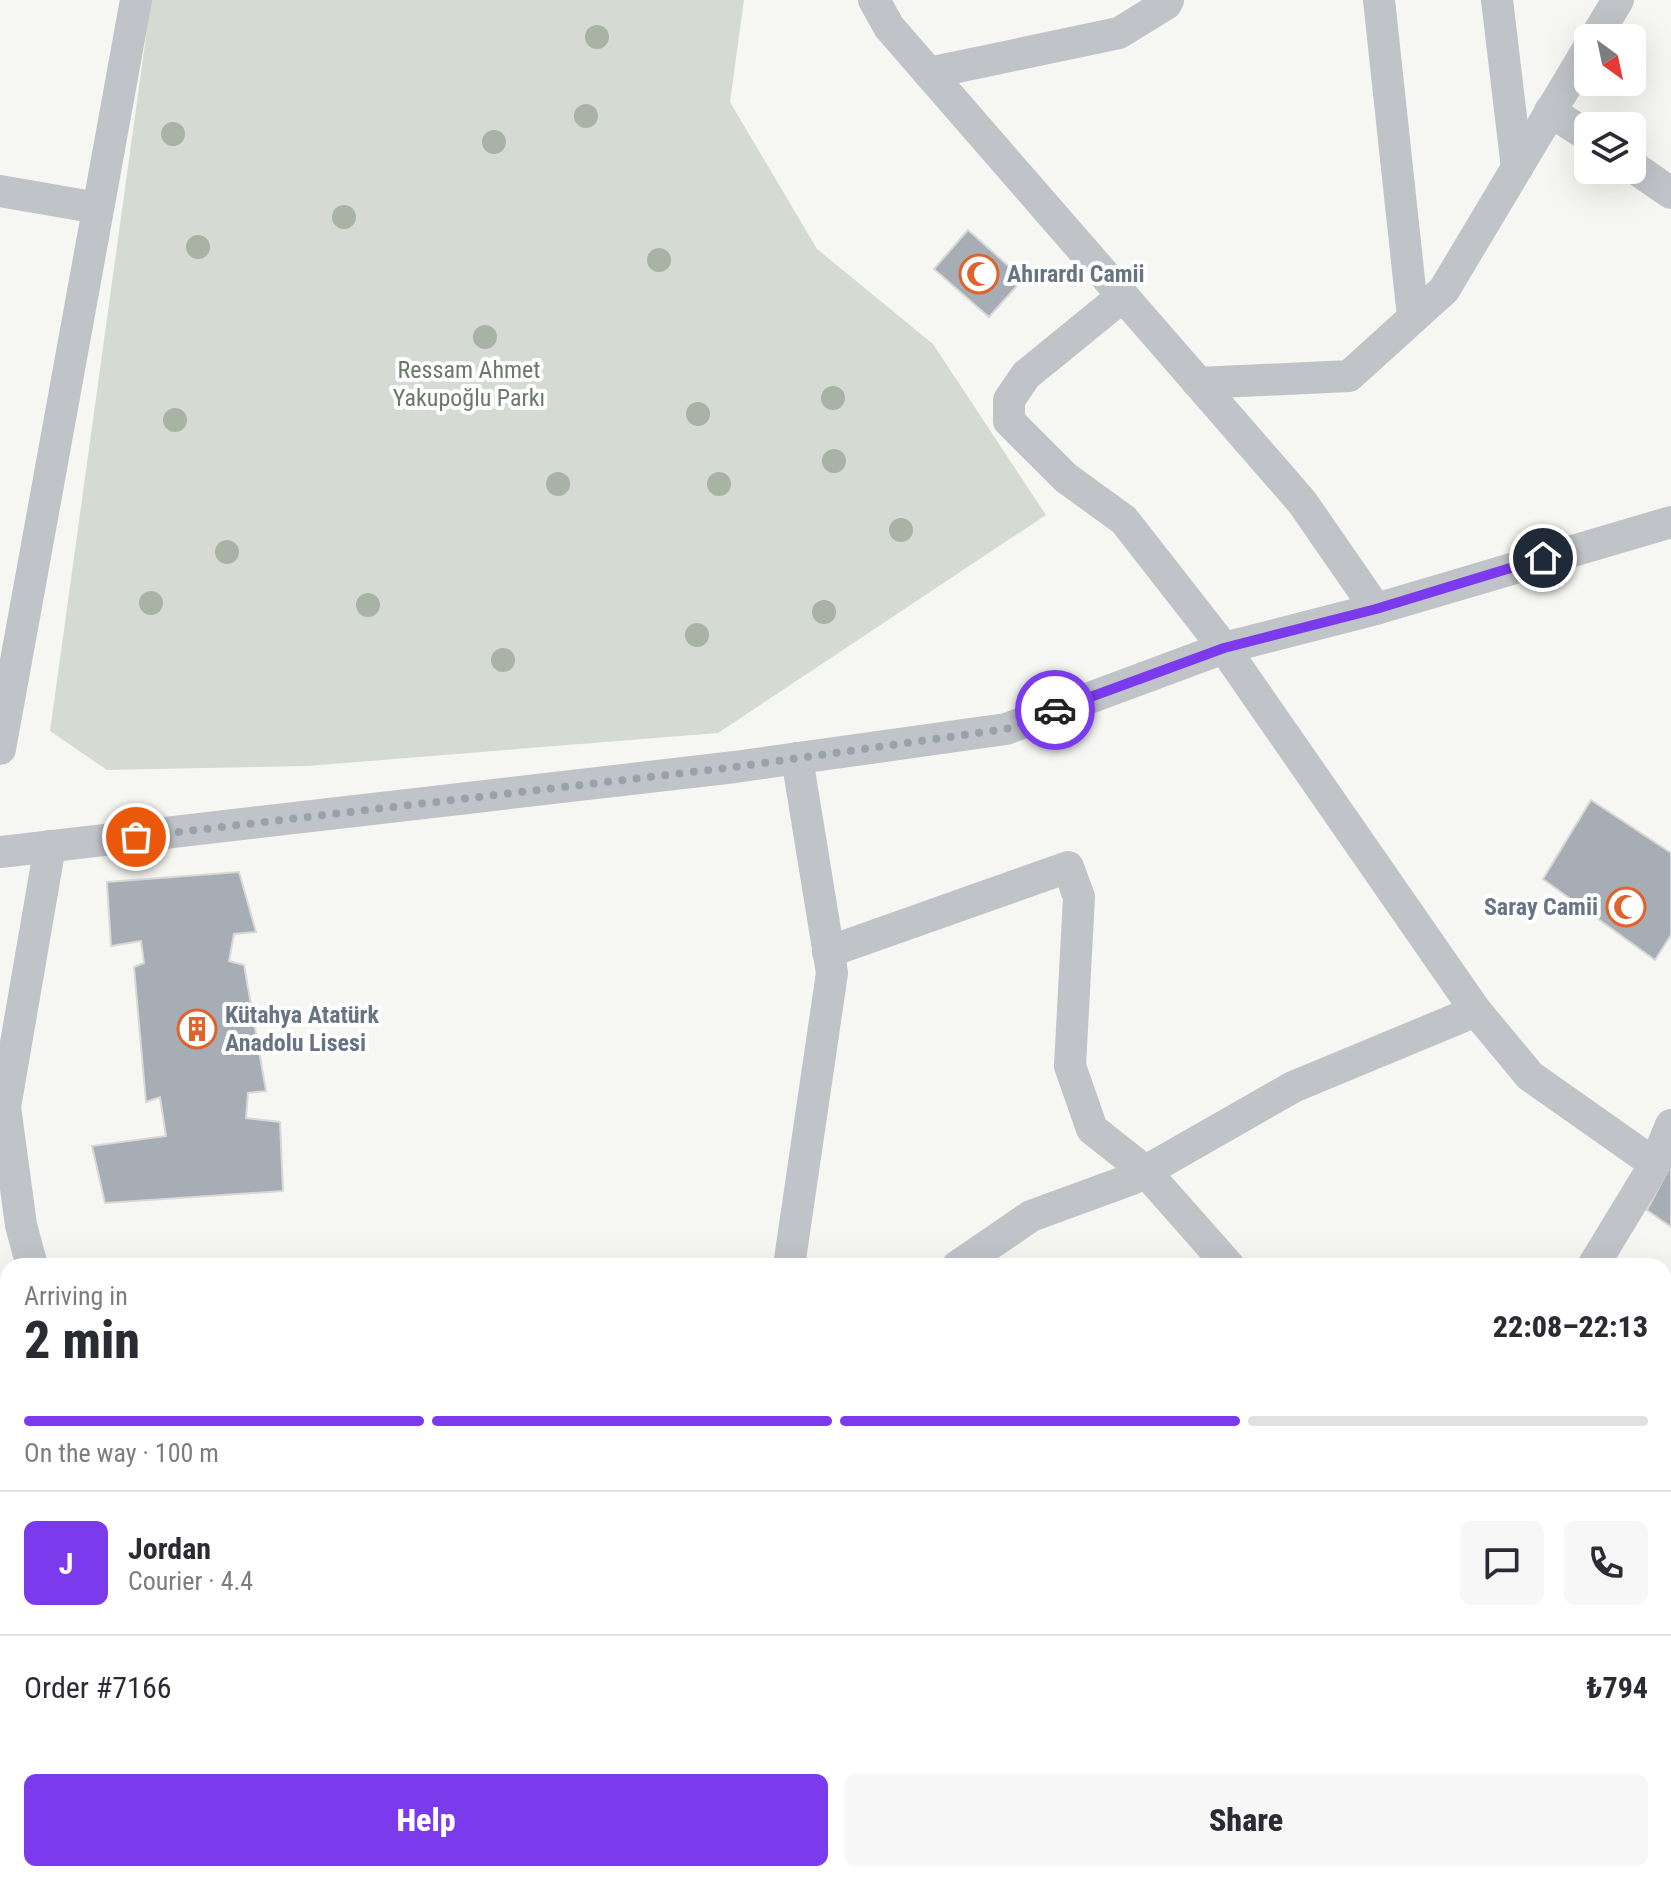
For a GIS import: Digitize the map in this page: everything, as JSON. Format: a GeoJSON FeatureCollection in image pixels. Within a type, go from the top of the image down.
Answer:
{"type":"FeatureCollection","features":[{"type":"Feature","properties":{"kind":"street"},"geometry":{"type":"LineString","coordinates":[[0,749],[136,0]]}},
{"type":"Feature","properties":{"kind":"street"},"geometry":{"type":"LineString","coordinates":[[874,0],[889,27],[1302,502],[1376,609]]}},
{"type":"Feature","properties":{"kind":"street"},"geometry":{"type":"LineString","coordinates":[[929,73],[1119,33],[1168,0]]}},
{"type":"Feature","properties":{"kind":"street"},"geometry":{"type":"LineString","coordinates":[[1379,0],[1413,317]]}},
{"type":"Feature","properties":{"kind":"street"},"geometry":{"type":"LineString","coordinates":[[1497,0],[1517,168]]}},
{"type":"Feature","properties":{"kind":"street"},"geometry":{"type":"LineString","coordinates":[[1603,24],[1618,0]]}},
{"type":"Feature","properties":{"kind":"street"},"geometry":{"type":"LineString","coordinates":[[1198,383],[1349,376],[1444,290],[1574,72]]}},
{"type":"Feature","properties":{"kind":"street"},"geometry":{"type":"LineString","coordinates":[[1550,111],[1574,127]]}},
{"type":"Feature","properties":{"kind":"street"},"geometry":{"type":"LineString","coordinates":[[1646,176],[1671,193]]}},
{"type":"Feature","properties":{"kind":"street"},"geometry":{"type":"LineString","coordinates":[[0,191],[98,208]]}},
{"type":"Feature","properties":{"kind":"street"},"geometry":{"type":"LineString","coordinates":[[1123,296],[1026,375],[1009,400],[1009,421],[1066,478],[1124,520],[1224,648],[1476,1011],[1530,1076],[1655,1164]]}},
{"type":"Feature","properties":{"kind":"street"},"geometry":{"type":"LineString","coordinates":[[0,852],[797,758],[1006,729],[1224,648],[1376,609],[1671,522]]}},
{"type":"Feature","properties":{"kind":"street"},"geometry":{"type":"LineString","coordinates":[[790,1258],[832,973],[797,758]]}},
{"type":"Feature","properties":{"kind":"street"},"geometry":{"type":"LineString","coordinates":[[30,1258],[21,1225],[5,1107],[50,846]]}},
{"type":"Feature","properties":{"kind":"street"},"geometry":{"type":"LineString","coordinates":[[828,952],[1068,867],[1079,897],[1070,1066],[1092,1129],[1145,1171],[1222,1258]]}},
{"type":"Feature","properties":{"kind":"street"},"geometry":{"type":"LineString","coordinates":[[970,1258],[1031,1216],[1132,1179],[1293,1087],[1476,1011]]}},
{"type":"Feature","properties":{"kind":"street"},"geometry":{"type":"LineString","coordinates":[[1598,1258],[1655,1164],[1671,1125]]}},
{"type":"Feature","properties":{"kind":"street"},"geometry":{"type":"LineString","coordinates":[[21,1225],[48,1258]]}},
{"type":"Feature","properties":{"kind":"green space","name":"Ressam Ahmet Yakupoğlu Parkı"},"geometry":{"type":"Polygon","coordinates":[[[151,0],[744,0],[730,102],[817,249],[933,344],[1046,515],[718,733],[307,766],[107,770],[50,731],[151,0]]]}},
{"type":"Feature","properties":{"kind":"building","name":"Ahırardı Camii"},"geometry":{"type":"Polygon","coordinates":[[[968,230],[1023,279],[989,317],[934,269],[968,230]]]}},
{"type":"Feature","properties":{"kind":"building","name":"Saray Camii"},"geometry":{"type":"Polygon","coordinates":[[[1591,800],[1671,853],[1671,935],[1655,960],[1543,879],[1591,800]]]}},
{"type":"Feature","properties":{"kind":"building","name":"Kütahya Atatürk Anadolu Lisesi"},"geometry":{"type":"Polygon","coordinates":[[[239,872],[256,932],[234,934],[229,961],[244,965],[266,1091],[248,1093],[246,1118],[280,1122],[283,1191],[105,1203],[92,1146],[166,1136],[160,1097],[146,1102],[134,967],[144,963],[141,941],[111,946],[107,882],[239,872]]]}},
{"type":"Feature","properties":{"kind":"building"},"geometry":{"type":"Polygon","coordinates":[[[1671,1165],[1671,1227],[1647,1210],[1671,1165]]]}},
{"type":"Feature","properties":{"kind":"way so far"},"geometry":{"type":"LineString","coordinates":[[136,837],[735,767],[1006,729],[1055,710]]}},
{"type":"Feature","properties":{"kind":"place","name":"Ahırardı Camii"},"geometry":{"type":"Point","coordinates":[979,274]}},
{"type":"Feature","properties":{"kind":"place","name":"Saray Camii"},"geometry":{"type":"Point","coordinates":[1626,907]}},
{"type":"Feature","properties":{"kind":"place","name":"Kütahya Atatürk Anadolu Lisesi"},"geometry":{"type":"Point","coordinates":[197,1029]}},
{"type":"Feature","properties":{"kind":"route"},"geometry":{"type":"LineString","coordinates":[[1055,710],[1224,648],[1376,609],[1543,558]]}}]}
